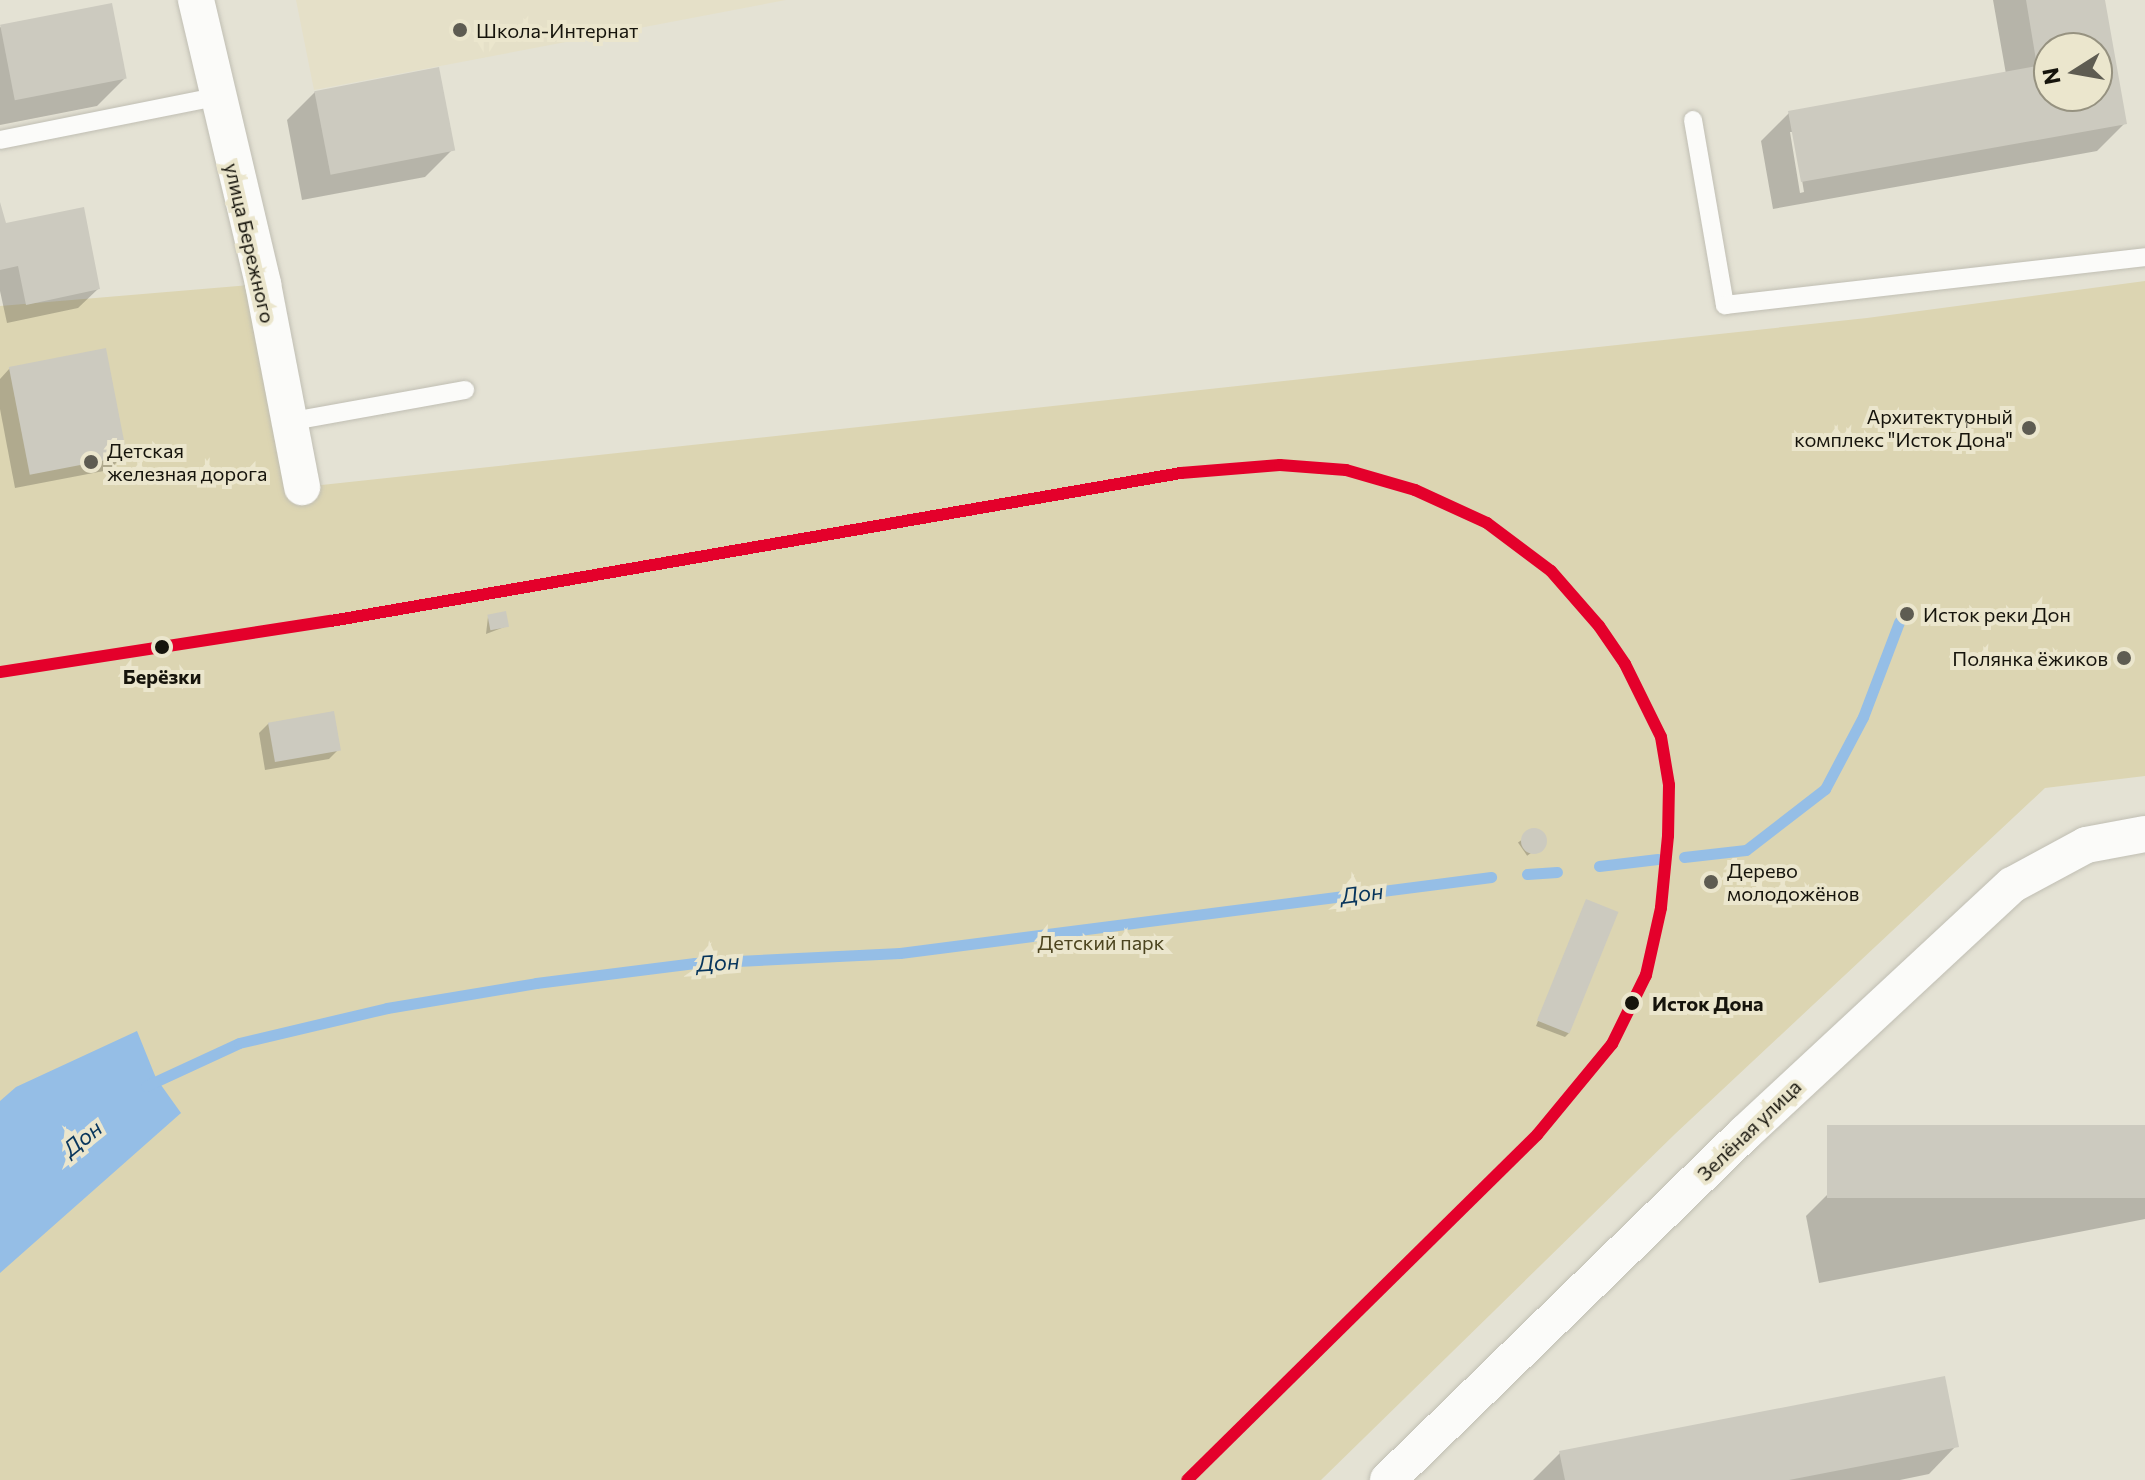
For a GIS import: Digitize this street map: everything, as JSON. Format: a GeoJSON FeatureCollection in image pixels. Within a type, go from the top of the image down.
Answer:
{"type":"FeatureCollection","features":[{"type":"Feature","properties":{"kind":"street","name":"улица Бережного"},"geometry":{"type":"LineString","coordinates":[[196,0],[215,97],[263,284],[287,422],[302,487]]}},
{"type":"Feature","properties":{"kind":"street","name":"Зелёная улица"},"geometry":{"type":"LineString","coordinates":[[1388,1480],[1742,1136],[2000,895],[2056,857],[2086,845],[2145,834]]}},
{"type":"Feature","properties":{"kind":"lane"},"geometry":{"type":"LineString","coordinates":[[0,140],[215,97]]}},
{"type":"Feature","properties":{"kind":"lane"},"geometry":{"type":"LineString","coordinates":[[1693,120],[1725,305],[2145,257]]}},
{"type":"Feature","properties":{"kind":"lane"},"geometry":{"type":"LineString","coordinates":[[287,422],[465,390]]}},
{"type":"Feature","properties":{"kind":"shaded area","name":"Школа-Интернат"},"geometry":{"type":"Polygon","coordinates":[[[296,0],[786,0],[314,90],[296,0]]]}},
{"type":"Feature","properties":{"kind":"green space","name":"Детский парк"},"geometry":{"type":"Polygon","coordinates":[[[2145,281],[2145,776],[2045,788],[1675,1134],[1321,1480],[0,1480],[0,306],[263,284],[303,487],[1867,318],[2145,281]]]}},
{"type":"Feature","properties":{"kind":"water"},"geometry":{"type":"Polygon","coordinates":[[[137,1031],[156,1078],[181,1113],[0,1273],[0,1101],[16,1087],[137,1031]]]}},
{"type":"Feature","properties":{"kind":"building"},"geometry":{"type":"Polygon","coordinates":[[[2026,0],[2105,0],[2111,32],[2033,32],[2033,42],[2026,0]]]}},
{"type":"Feature","properties":{"kind":"building"},"geometry":{"type":"Polygon","coordinates":[[[112,3],[127,79],[15,100],[0,25],[112,3]]]}},
{"type":"Feature","properties":{"kind":"building"},"geometry":{"type":"Polygon","coordinates":[[[2113,45],[2127,124],[1801,182],[1788,111],[2033,67],[2033,112],[2113,112],[2113,45]]]}},
{"type":"Feature","properties":{"kind":"building"},"geometry":{"type":"Polygon","coordinates":[[[439,67],[455,150],[331,175],[314,91],[439,67]]]}},
{"type":"Feature","properties":{"kind":"building"},"geometry":{"type":"Polygon","coordinates":[[[0,202],[6,223],[84,207],[100,289],[26,305],[18,266],[0,270],[0,202]]]}},
{"type":"Feature","properties":{"kind":"building"},"geometry":{"type":"Polygon","coordinates":[[[106,348],[127,456],[30,475],[9,367],[106,348]]]}},
{"type":"Feature","properties":{"kind":"building"},"geometry":{"type":"Polygon","coordinates":[[[506,611],[509,627],[490,630],[487,615],[506,611]]]}},
{"type":"Feature","properties":{"kind":"building"},"geometry":{"type":"Polygon","coordinates":[[[334,711],[341,750],[275,762],[268,723],[334,711]]]}},
{"type":"Feature","properties":{"kind":"building"},"geometry":{"type":"Polygon","coordinates":[[[1534,828],[1543,832],[1547,841],[1543,850],[1534,854],[1525,850],[1521,841],[1525,832],[1534,828]]]}},
{"type":"Feature","properties":{"kind":"building"},"geometry":{"type":"Polygon","coordinates":[[[1586,899],[1618,912],[1569,1034],[1537,1020],[1586,899]]]}},
{"type":"Feature","properties":{"kind":"building"},"geometry":{"type":"Polygon","coordinates":[[[1827,1125],[2145,1125],[2145,1198],[1827,1198],[1827,1125]]]}},
{"type":"Feature","properties":{"kind":"building"},"geometry":{"type":"Polygon","coordinates":[[[1945,1376],[1959,1447],[1789,1480],[1565,1480],[1559,1451],[1945,1376]]]}},
{"type":"Feature","properties":{"kind":"waterway","name":"Дон"},"geometry":{"type":"LineString","coordinates":[[1684,857],[1746,850],[1825,789],[1863,717],[1899,622]]}},
{"type":"Feature","properties":{"kind":"waterway","name":"Дон"},"geometry":{"type":"LineString","coordinates":[[1599,866],[1658,859]]}},
{"type":"Feature","properties":{"kind":"waterway","name":"Дон"},"geometry":{"type":"LineString","coordinates":[[1527,874],[1557,872]]}},
{"type":"Feature","properties":{"kind":"waterway","name":"Дон"},"geometry":{"type":"LineString","coordinates":[[146,1086],[239,1043],[387,1008],[536,983],[695,963],[900,953],[1491,877]]}},
{"type":"Feature","properties":{"kind":"transit line"},"geometry":{"type":"LineString","coordinates":[[0,672],[331,621],[1181,473],[1280,465],[1346,470],[1415,490],[1487,523],[1551,571],[1599,626],[1625,664],[1661,737],[1669,785],[1668,836],[1661,908],[1646,975],[1612,1044],[1537,1135],[1187,1480]]}},
{"type":"Feature","properties":{"kind":"place","name":"Школа-Интернат"},"geometry":{"type":"Point","coordinates":[460,30]}},
{"type":"Feature","properties":{"kind":"place","name":"Архитектурный комплекс \"Исток Дона\""},"geometry":{"type":"Point","coordinates":[2029,428]}},
{"type":"Feature","properties":{"kind":"place","name":"Детская железная дорога"},"geometry":{"type":"Point","coordinates":[91,462]}},
{"type":"Feature","properties":{"kind":"place","name":"Исток реки Дон"},"geometry":{"type":"Point","coordinates":[1907,614]}},
{"type":"Feature","properties":{"kind":"place","name":"Берёзки"},"geometry":{"type":"Point","coordinates":[162,647]}},
{"type":"Feature","properties":{"kind":"place","name":"Полянка ёжиков"},"geometry":{"type":"Point","coordinates":[2124,658]}},
{"type":"Feature","properties":{"kind":"place","name":"Дерево молодожёнов"},"geometry":{"type":"Point","coordinates":[1711,882]}},
{"type":"Feature","properties":{"kind":"place","name":"Исток Дона"},"geometry":{"type":"Point","coordinates":[1632,1003]}}]}
